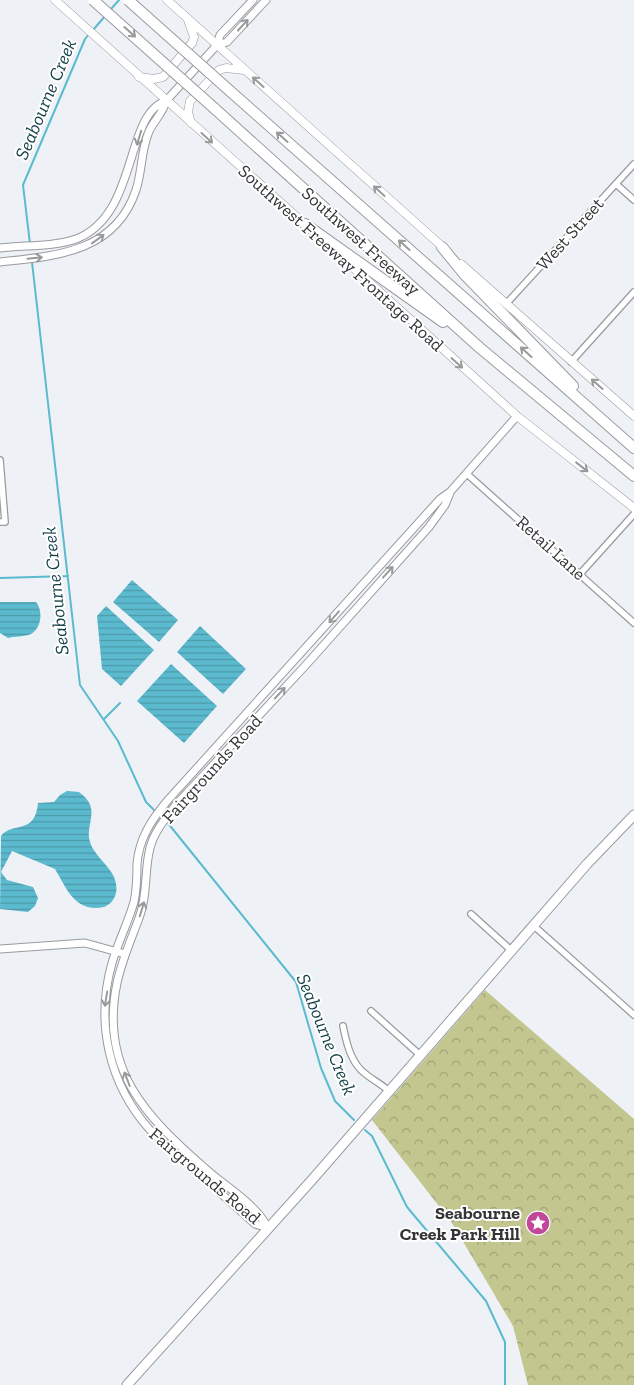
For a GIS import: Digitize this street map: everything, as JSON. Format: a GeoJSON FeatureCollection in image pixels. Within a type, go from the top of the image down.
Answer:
{"type":"FeatureCollection","features":[{"type":"Feature","properties":{"kind":"highway","name":"Southwest Freeway"},"geometry":{"type":"LineString","coordinates":[[93,0],[480,348],[634,476]]}},
{"type":"Feature","properties":{"kind":"highway","name":"Southwest Freeway"},"geometry":{"type":"LineString","coordinates":[[128,0],[631,446]]}},
{"type":"Feature","properties":{"kind":"highway"},"geometry":{"type":"LineString","coordinates":[[305,224],[480,348]]}},
{"type":"Feature","properties":{"kind":"highway"},"geometry":{"type":"LineString","coordinates":[[442,247],[465,275],[631,446]]}},
{"type":"Feature","properties":{"kind":"main road","name":"Southwest Freeway Frontage Road"},"geometry":{"type":"LineString","coordinates":[[55,0],[518,416],[634,508]]}},
{"type":"Feature","properties":{"kind":"main road"},"geometry":{"type":"LineString","coordinates":[[167,0],[571,362],[634,416]]}},
{"type":"Feature","properties":{"kind":"main road"},"geometry":{"type":"LineString","coordinates":[[138,76],[154,79],[162,76],[192,43],[194,37],[187,18]]}},
{"type":"Feature","properties":{"kind":"main road"},"geometry":{"type":"LineString","coordinates":[[191,123],[188,112],[190,102],[219,70],[226,68],[244,70]]}},
{"type":"Feature","properties":{"kind":"main road"},"geometry":{"type":"LineString","coordinates":[[127,1385],[634,815]]}},
{"type":"Feature","properties":{"kind":"street"},"geometry":{"type":"LineString","coordinates":[[0,248],[76,238],[98,224],[111,211],[119,196],[143,124],[159,103],[166,101],[217,45],[220,36],[253,0]]}},
{"type":"Feature","properties":{"kind":"street"},"geometry":{"type":"LineString","coordinates":[[217,45],[227,42],[266,0]]}},
{"type":"Feature","properties":{"kind":"street"},"geometry":{"type":"LineString","coordinates":[[0,262],[54,256],[75,251],[92,244],[118,222],[136,191],[148,134],[165,109],[166,101]]}},
{"type":"Feature","properties":{"kind":"street","name":"West Street"},"geometry":{"type":"LineString","coordinates":[[506,304],[634,164]]}},
{"type":"Feature","properties":{"kind":"street"},"geometry":{"type":"LineString","coordinates":[[616,184],[634,200]]}},
{"type":"Feature","properties":{"kind":"street"},"geometry":{"type":"LineString","coordinates":[[571,362],[634,292]]}},
{"type":"Feature","properties":{"kind":"street","name":"Fairgrounds Road"},"geometry":{"type":"LineString","coordinates":[[268,1228],[255,1224],[150,1130],[126,1097],[114,1074],[104,1025],[104,1005],[116,951],[136,894],[139,853],[146,830],[168,800],[518,416]]}},
{"type":"Feature","properties":{"kind":"street"},"geometry":{"type":"LineString","coordinates":[[0,460],[2,522]]}},
{"type":"Feature","properties":{"kind":"street","name":"Retail Lane"},"geometry":{"type":"LineString","coordinates":[[467,474],[634,623]]}},
{"type":"Feature","properties":{"kind":"street","name":"Fairgrounds Road"},"geometry":{"type":"LineString","coordinates":[[268,1228],[262,1216],[206,1170],[153,1120],[132,1090],[120,1057],[114,1022],[115,995],[125,954],[146,895],[150,847],[155,834],[176,806],[305,666],[428,527],[445,505],[450,492]]}},
{"type":"Feature","properties":{"kind":"street"},"geometry":{"type":"LineString","coordinates":[[580,574],[634,514]]}},
{"type":"Feature","properties":{"kind":"street"},"geometry":{"type":"LineString","coordinates":[[471,914],[512,951]]}},
{"type":"Feature","properties":{"kind":"street"},"geometry":{"type":"LineString","coordinates":[[534,926],[634,1015]]}},
{"type":"Feature","properties":{"kind":"street"},"geometry":{"type":"LineString","coordinates":[[0,949],[85,943],[125,954]]}},
{"type":"Feature","properties":{"kind":"street"},"geometry":{"type":"LineString","coordinates":[[372,1011],[420,1055]]}},
{"type":"Feature","properties":{"kind":"street"},"geometry":{"type":"LineString","coordinates":[[343,1026],[346,1043],[355,1063],[389,1091]]}},
{"type":"Feature","properties":{"kind":"green space"},"geometry":{"type":"Polygon","coordinates":[[[485,990],[634,1119],[634,1385],[528,1385],[513,1326],[452,1223],[372,1120],[485,990]]]}},
{"type":"Feature","properties":{"kind":"water"},"geometry":{"type":"Polygon","coordinates":[[[132,580],[178,620],[159,642],[113,602],[132,580]]]}},
{"type":"Feature","properties":{"kind":"water"},"geometry":{"type":"Polygon","coordinates":[[[0,602],[36,602],[40,610],[40,619],[35,631],[29,635],[8,638],[0,633],[0,602]]]}},
{"type":"Feature","properties":{"kind":"water"},"geometry":{"type":"Polygon","coordinates":[[[106,606],[154,650],[121,686],[102,669],[97,616],[106,606]]]}},
{"type":"Feature","properties":{"kind":"water"},"geometry":{"type":"Polygon","coordinates":[[[200,626],[246,669],[223,694],[177,652],[200,626]]]}},
{"type":"Feature","properties":{"kind":"water"},"geometry":{"type":"Polygon","coordinates":[[[171,664],[217,706],[184,743],[137,701],[171,664]]]}},
{"type":"Feature","properties":{"kind":"water"},"geometry":{"type":"Polygon","coordinates":[[[67,791],[79,792],[90,805],[90,842],[114,878],[116,893],[113,900],[109,905],[94,908],[79,903],[68,891],[55,869],[12,851],[1,872],[7,880],[33,887],[38,898],[35,906],[28,912],[0,909],[1,836],[11,829],[28,824],[36,813],[38,803],[54,802],[67,791]]]}},
{"type":"Feature","properties":{"kind":"waterway","name":"Seabourne Creek"},"geometry":{"type":"LineString","coordinates":[[111,9],[119,0]]}},
{"type":"Feature","properties":{"kind":"waterway","name":"Seabourne Creek"},"geometry":{"type":"LineString","coordinates":[[93,30],[106,15]]}},
{"type":"Feature","properties":{"kind":"waterway","name":"Seabourne Creek"},"geometry":{"type":"LineString","coordinates":[[30,244],[23,185],[85,39],[89,34]]}},
{"type":"Feature","properties":{"kind":"waterway","name":"Seabourne Creek"},"geometry":{"type":"LineString","coordinates":[[32,262],[80,685],[118,741],[146,802],[156,812]]}},
{"type":"Feature","properties":{"kind":"waterway"},"geometry":{"type":"LineString","coordinates":[[0,578],[68,576]]}},
{"type":"Feature","properties":{"kind":"waterway"},"geometry":{"type":"LineString","coordinates":[[104,719],[120,703]]}},
{"type":"Feature","properties":{"kind":"waterway","name":"Seabourne Creek"},"geometry":{"type":"LineString","coordinates":[[167,822],[296,982],[321,1068],[335,1101],[354,1120]]}},
{"type":"Feature","properties":{"kind":"waterway","name":"Seabourne Creek"},"geometry":{"type":"LineString","coordinates":[[365,1130],[372,1136],[407,1207],[486,1301],[505,1342],[505,1385]]}},
{"type":"Feature","properties":{"kind":"place","name":"Seabourne Creek Park Hill"},"geometry":{"type":"Point","coordinates":[538,1223]}}]}
